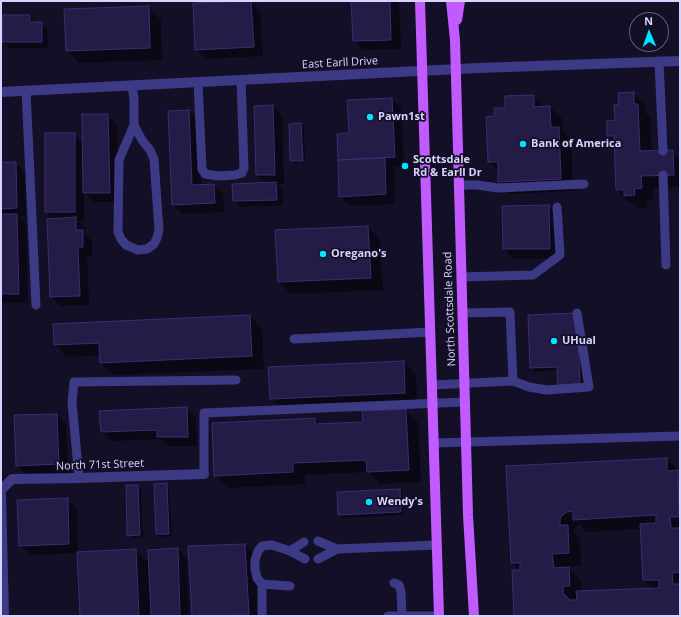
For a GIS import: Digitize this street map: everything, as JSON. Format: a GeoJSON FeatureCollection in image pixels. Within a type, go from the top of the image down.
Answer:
{"type":"FeatureCollection","features":[{"type":"Feature","properties":{"kind":"main road","name":"North Scottsdale Road"},"geometry":{"type":"LineString","coordinates":[[420,1],[439,616]]}},
{"type":"Feature","properties":{"kind":"main road","name":"North Scottsdale Road"},"geometry":{"type":"LineString","coordinates":[[452,1],[455,40],[464,402],[474,616]]}},
{"type":"Feature","properties":{"kind":"main road"},"geometry":{"type":"LineString","coordinates":[[455,40],[460,1]]}},
{"type":"Feature","properties":{"kind":"street","name":"East Earll Drive"},"geometry":{"type":"LineString","coordinates":[[1,92],[680,60]]}},
{"type":"Feature","properties":{"kind":"street","name":"North 71st Street"},"geometry":{"type":"LineString","coordinates":[[1,490],[12,478],[79,478],[204,474]]}},
{"type":"Feature","properties":{"kind":"street"},"geometry":{"type":"LineString","coordinates":[[1,494],[4,616]]}},
{"type":"Feature","properties":{"kind":"lane"},"geometry":{"type":"LineString","coordinates":[[660,61],[663,150]]}},
{"type":"Feature","properties":{"kind":"lane"},"geometry":{"type":"LineString","coordinates":[[198,82],[202,169],[205,174],[219,176],[242,173],[244,168],[241,80]]}},
{"type":"Feature","properties":{"kind":"lane"},"geometry":{"type":"LineString","coordinates":[[132,85],[134,99],[134,125],[119,160],[118,232],[121,240],[126,245],[138,250],[147,249],[154,244],[159,230],[154,159],[134,125]]}},
{"type":"Feature","properties":{"kind":"lane"},"geometry":{"type":"LineString","coordinates":[[26,90],[36,305]]}},
{"type":"Feature","properties":{"kind":"lane"},"geometry":{"type":"LineString","coordinates":[[663,175],[666,265]]}},
{"type":"Feature","properties":{"kind":"lane"},"geometry":{"type":"LineString","coordinates":[[458,185],[477,185],[498,188],[584,184]]}},
{"type":"Feature","properties":{"kind":"lane"},"geometry":{"type":"LineString","coordinates":[[461,277],[533,275],[560,255],[557,207]]}},
{"type":"Feature","properties":{"kind":"lane"},"geometry":{"type":"LineString","coordinates":[[462,313],[510,312],[513,381]]}},
{"type":"Feature","properties":{"kind":"lane"},"geometry":{"type":"LineString","coordinates":[[432,385],[513,381],[529,387],[547,390],[589,387],[577,313]]}},
{"type":"Feature","properties":{"kind":"lane"},"geometry":{"type":"LineString","coordinates":[[294,339],[431,332]]}},
{"type":"Feature","properties":{"kind":"lane"},"geometry":{"type":"LineString","coordinates":[[79,478],[72,403],[74,382],[236,380]]}},
{"type":"Feature","properties":{"kind":"lane"},"geometry":{"type":"LineString","coordinates":[[204,474],[204,413],[464,402]]}},
{"type":"Feature","properties":{"kind":"lane"},"geometry":{"type":"LineString","coordinates":[[434,444],[680,436]]}},
{"type":"Feature","properties":{"kind":"lane"},"geometry":{"type":"LineString","coordinates":[[262,616],[262,584],[257,578],[254,569],[258,551],[262,546],[272,544],[290,551],[305,551],[290,551]]}},
{"type":"Feature","properties":{"kind":"lane"},"geometry":{"type":"LineString","coordinates":[[318,550],[437,545]]}},
{"type":"Feature","properties":{"kind":"lane"},"geometry":{"type":"LineString","coordinates":[[394,583],[399,585],[401,592],[402,615]]}},
{"type":"Feature","properties":{"kind":"lane"},"geometry":{"type":"LineString","coordinates":[[262,584],[290,586]]}},
{"type":"Feature","properties":{"kind":"lane"},"geometry":{"type":"LineString","coordinates":[[388,616],[436,616]]}},
{"type":"Feature","properties":{"kind":"building"},"geometry":{"type":"Polygon","coordinates":[[[251,1],[254,47],[195,50],[193,3],[251,1]]]}},
{"type":"Feature","properties":{"kind":"building"},"geometry":{"type":"Polygon","coordinates":[[[351,1],[390,1],[391,40],[353,41],[351,1]]]}},
{"type":"Feature","properties":{"kind":"building"},"geometry":{"type":"Polygon","coordinates":[[[149,6],[150,48],[66,51],[64,9],[149,6]]]}},
{"type":"Feature","properties":{"kind":"building"},"geometry":{"type":"Polygon","coordinates":[[[2,15],[30,15],[30,22],[42,22],[42,42],[2,42],[2,15]]]}},
{"type":"Feature","properties":{"kind":"building"},"geometry":{"type":"Polygon","coordinates":[[[634,92],[634,104],[638,104],[640,151],[673,150],[674,175],[641,176],[642,188],[634,189],[635,195],[624,196],[624,190],[616,190],[614,136],[607,136],[607,121],[615,120],[614,105],[619,104],[618,93],[634,92]]]}},
{"type":"Feature","properties":{"kind":"building","name":"Bank of America"},"geometry":{"type":"Polygon","coordinates":[[[534,95],[534,107],[550,106],[551,127],[559,127],[561,179],[498,182],[498,162],[488,162],[486,117],[494,116],[494,108],[505,108],[505,96],[534,95]]]}},
{"type":"Feature","properties":{"kind":"building","name":"Pawn1st"},"geometry":{"type":"Polygon","coordinates":[[[392,98],[395,157],[338,160],[337,134],[349,133],[347,100],[392,98]]]}},
{"type":"Feature","properties":{"kind":"building"},"geometry":{"type":"Polygon","coordinates":[[[273,105],[275,175],[256,175],[254,106],[273,105]]]}},
{"type":"Feature","properties":{"kind":"building"},"geometry":{"type":"Polygon","coordinates":[[[189,110],[192,185],[214,184],[215,203],[172,205],[168,111],[189,110]]]}},
{"type":"Feature","properties":{"kind":"building"},"geometry":{"type":"Polygon","coordinates":[[[82,114],[108,114],[110,193],[83,193],[82,114]]]}},
{"type":"Feature","properties":{"kind":"building"},"geometry":{"type":"Polygon","coordinates":[[[301,123],[303,161],[290,161],[289,124],[301,123]]]}},
{"type":"Feature","properties":{"kind":"building"},"geometry":{"type":"Polygon","coordinates":[[[45,133],[75,133],[75,212],[45,212],[45,133]]]}},
{"type":"Feature","properties":{"kind":"building"},"geometry":{"type":"Polygon","coordinates":[[[385,158],[386,194],[339,197],[338,160],[385,158]]]}},
{"type":"Feature","properties":{"kind":"building"},"geometry":{"type":"Polygon","coordinates":[[[1,162],[16,162],[17,208],[1,209],[1,162]]]}},
{"type":"Feature","properties":{"kind":"building"},"geometry":{"type":"Polygon","coordinates":[[[276,182],[277,200],[233,201],[232,184],[276,182]]]}},
{"type":"Feature","properties":{"kind":"building"},"geometry":{"type":"Polygon","coordinates":[[[549,205],[550,249],[503,249],[502,206],[549,205]]]}},
{"type":"Feature","properties":{"kind":"building"},"geometry":{"type":"Polygon","coordinates":[[[1,214],[17,214],[19,294],[1,294],[1,214]]]}},
{"type":"Feature","properties":{"kind":"building"},"geometry":{"type":"Polygon","coordinates":[[[76,217],[76,230],[83,230],[83,247],[78,247],[80,296],[50,297],[47,219],[76,217]]]}},
{"type":"Feature","properties":{"kind":"building","name":"Oregano's"},"geometry":{"type":"Polygon","coordinates":[[[368,226],[371,278],[278,282],[275,230],[368,226]]]}},
{"type":"Feature","properties":{"kind":"building","name":"UHual"},"geometry":{"type":"Polygon","coordinates":[[[577,313],[580,384],[558,385],[557,367],[530,368],[528,315],[577,313]]]}},
{"type":"Feature","properties":{"kind":"building"},"geometry":{"type":"Polygon","coordinates":[[[250,315],[252,356],[100,363],[99,343],[54,345],[53,324],[250,315]]]}},
{"type":"Feature","properties":{"kind":"building"},"geometry":{"type":"Polygon","coordinates":[[[404,361],[405,393],[270,399],[268,367],[404,361]]]}},
{"type":"Feature","properties":{"kind":"building"},"geometry":{"type":"Polygon","coordinates":[[[187,407],[188,437],[157,437],[157,430],[101,432],[99,411],[187,407]]]}},
{"type":"Feature","properties":{"kind":"building"},"geometry":{"type":"Polygon","coordinates":[[[406,409],[409,470],[367,472],[366,460],[293,463],[293,472],[214,476],[212,423],[315,418],[315,424],[363,422],[362,411],[406,409]]]}},
{"type":"Feature","properties":{"kind":"building"},"geometry":{"type":"Polygon","coordinates":[[[57,414],[59,464],[16,466],[14,415],[57,414]]]}},
{"type":"Feature","properties":{"kind":"building"},"geometry":{"type":"Polygon","coordinates":[[[667,458],[667,471],[678,470],[679,517],[670,517],[671,528],[680,528],[680,572],[672,573],[673,584],[680,584],[680,616],[514,616],[512,570],[520,570],[520,563],[511,563],[506,466],[667,458]],[[573,511],[566,512],[560,518],[560,525],[568,525],[569,553],[552,554],[554,568],[569,567],[570,586],[563,586],[563,593],[570,600],[577,600],[576,591],[659,588],[659,580],[643,580],[640,524],[656,523],[656,515],[573,520],[573,511]]]}},
{"type":"Feature","properties":{"kind":"building"},"geometry":{"type":"Polygon","coordinates":[[[167,483],[169,534],[156,534],[154,484],[167,483]]]}},
{"type":"Feature","properties":{"kind":"building"},"geometry":{"type":"Polygon","coordinates":[[[126,485],[138,485],[140,535],[127,536],[126,485]]]}},
{"type":"Feature","properties":{"kind":"building","name":"Wendy's"},"geometry":{"type":"Polygon","coordinates":[[[400,489],[401,512],[338,515],[337,492],[400,489]]]}},
{"type":"Feature","properties":{"kind":"building"},"geometry":{"type":"Polygon","coordinates":[[[68,498],[69,544],[19,546],[17,500],[68,498]]]}},
{"type":"Feature","properties":{"kind":"building"},"geometry":{"type":"Polygon","coordinates":[[[245,544],[249,615],[192,616],[188,546],[245,544]]]}},
{"type":"Feature","properties":{"kind":"building"},"geometry":{"type":"Polygon","coordinates":[[[178,548],[180,616],[151,616],[148,550],[178,548]]]}},
{"type":"Feature","properties":{"kind":"building"},"geometry":{"type":"Polygon","coordinates":[[[136,549],[139,616],[80,616],[77,552],[136,549]]]}},
{"type":"Feature","properties":{"kind":"place","name":"Pawn1st"},"geometry":{"type":"Point","coordinates":[370,117]}},
{"type":"Feature","properties":{"kind":"place","name":"Bank of America"},"geometry":{"type":"Point","coordinates":[523,144]}},
{"type":"Feature","properties":{"kind":"place","name":"Scottsdale Rd & Earll Dr"},"geometry":{"type":"Point","coordinates":[405,166]}},
{"type":"Feature","properties":{"kind":"place","name":"Oregano's"},"geometry":{"type":"Point","coordinates":[323,254]}},
{"type":"Feature","properties":{"kind":"place","name":"UHual"},"geometry":{"type":"Point","coordinates":[554,341]}},
{"type":"Feature","properties":{"kind":"place","name":"Wendy's"},"geometry":{"type":"Point","coordinates":[369,502]}}]}
